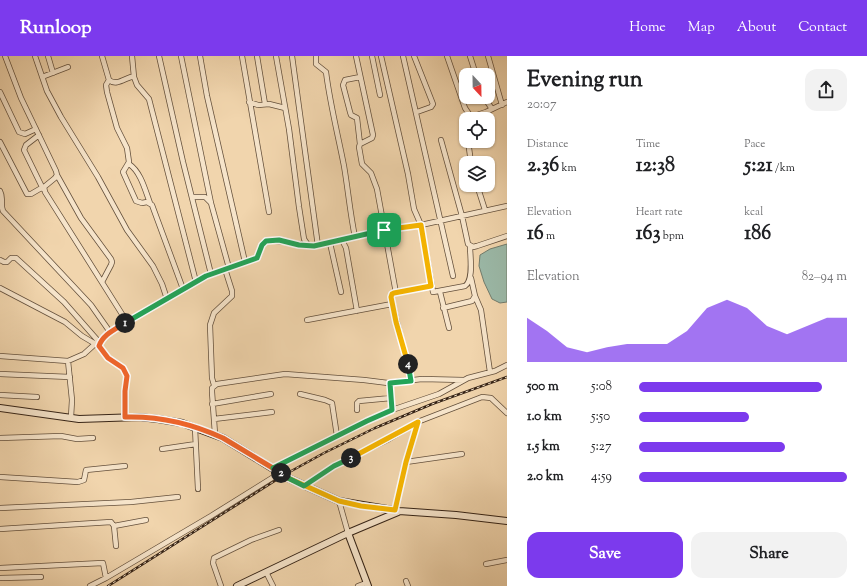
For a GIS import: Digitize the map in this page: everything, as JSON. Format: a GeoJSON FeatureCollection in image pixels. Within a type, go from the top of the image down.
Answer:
{"type":"FeatureCollection","features":[{"type":"Feature","properties":{"kind":"street"},"geometry":{"type":"LineString","coordinates":[[5,56],[21,98],[57,175],[81,218],[111,259],[111,265],[102,282]]}},
{"type":"Feature","properties":{"kind":"street"},"geometry":{"type":"LineString","coordinates":[[35,56],[47,91],[61,117],[98,177],[127,230],[153,266],[162,284],[167,299]]}},
{"type":"Feature","properties":{"kind":"street"},"geometry":{"type":"LineString","coordinates":[[48,56],[54,72]]}},
{"type":"Feature","properties":{"kind":"street"},"geometry":{"type":"LineString","coordinates":[[102,56],[109,80],[106,87],[107,92],[117,128],[127,148],[129,164]]}},
{"type":"Feature","properties":{"kind":"street"},"geometry":{"type":"LineString","coordinates":[[132,56],[134,77],[137,85],[149,99],[196,282]]}},
{"type":"Feature","properties":{"kind":"street"},"geometry":{"type":"LineString","coordinates":[[159,56],[211,274]]}},
{"type":"Feature","properties":{"kind":"street"},"geometry":{"type":"LineString","coordinates":[[180,56],[211,202],[232,291],[232,296],[214,313],[210,325],[214,385],[212,392],[212,404],[215,434]]}},
{"type":"Feature","properties":{"kind":"street"},"geometry":{"type":"LineString","coordinates":[[200,56],[209,104],[245,262]]}},
{"type":"Feature","properties":{"kind":"street"},"geometry":{"type":"LineString","coordinates":[[242,56],[269,212]]}},
{"type":"Feature","properties":{"kind":"street"},"geometry":{"type":"LineString","coordinates":[[257,56],[265,104]]}},
{"type":"Feature","properties":{"kind":"street"},"geometry":{"type":"LineString","coordinates":[[276,56],[289,129],[304,239],[308,245]]}},
{"type":"Feature","properties":{"kind":"street"},"geometry":{"type":"LineString","coordinates":[[292,56],[318,246]]}},
{"type":"Feature","properties":{"kind":"street"},"geometry":{"type":"LineString","coordinates":[[316,56],[316,64],[326,72],[329,97],[344,167],[355,236]]}},
{"type":"Feature","properties":{"kind":"street"},"geometry":{"type":"LineString","coordinates":[[356,56],[372,135],[372,138],[360,144]]}},
{"type":"Feature","properties":{"kind":"street"},"geometry":{"type":"LineString","coordinates":[[372,56],[380,95]]}},
{"type":"Feature","properties":{"kind":"street"},"geometry":{"type":"LineString","coordinates":[[381,56],[408,174],[414,209],[421,225],[433,292],[440,292],[465,286],[469,282],[470,275],[470,246],[467,242],[462,216],[441,140]]}},
{"type":"Feature","properties":{"kind":"street"},"geometry":{"type":"LineString","coordinates":[[403,56],[452,276]]}},
{"type":"Feature","properties":{"kind":"street"},"geometry":{"type":"LineString","coordinates":[[414,56],[433,104],[431,107],[416,112]]}},
{"type":"Feature","properties":{"kind":"street"},"geometry":{"type":"LineString","coordinates":[[447,56],[470,117],[507,102]]}},
{"type":"Feature","properties":{"kind":"street"},"geometry":{"type":"LineString","coordinates":[[470,56],[474,68]]}},
{"type":"Feature","properties":{"kind":"street"},"geometry":{"type":"LineString","coordinates":[[488,56],[502,105]]}},
{"type":"Feature","properties":{"kind":"street"},"geometry":{"type":"LineString","coordinates":[[42,77],[68,66]]}},
{"type":"Feature","properties":{"kind":"street"},"geometry":{"type":"LineString","coordinates":[[109,80],[113,83],[117,83],[131,76],[134,77]]}},
{"type":"Feature","properties":{"kind":"street"},"geometry":{"type":"LineString","coordinates":[[360,77],[345,80],[343,85],[351,115],[358,118],[359,147],[362,164],[371,173],[377,188],[396,293]]}},
{"type":"Feature","properties":{"kind":"street"},"geometry":{"type":"LineString","coordinates":[[0,93],[19,132],[25,134],[36,129]]}},
{"type":"Feature","properties":{"kind":"street"},"geometry":{"type":"LineString","coordinates":[[249,102],[285,108]]}},
{"type":"Feature","properties":{"kind":"street"},"geometry":{"type":"LineString","coordinates":[[489,104],[492,109]]}},
{"type":"Feature","properties":{"kind":"street"},"geometry":{"type":"LineString","coordinates":[[39,135],[26,145],[24,150],[43,188],[67,229],[127,322]]}},
{"type":"Feature","properties":{"kind":"street"},"geometry":{"type":"LineString","coordinates":[[0,142],[27,194],[31,194],[43,188],[57,175]]}},
{"type":"Feature","properties":{"kind":"street"},"geometry":{"type":"LineString","coordinates":[[469,148],[470,156]]}},
{"type":"Feature","properties":{"kind":"street"},"geometry":{"type":"LineString","coordinates":[[129,164],[122,172],[136,201],[150,203]]}},
{"type":"Feature","properties":{"kind":"street"},"geometry":{"type":"LineString","coordinates":[[129,164],[134,167],[138,173],[152,205],[183,289]]}},
{"type":"Feature","properties":{"kind":"street"},"geometry":{"type":"LineString","coordinates":[[0,190],[3,198],[1,209],[91,305],[110,332]]}},
{"type":"Feature","properties":{"kind":"street"},"geometry":{"type":"LineString","coordinates":[[479,192],[485,210]]}},
{"type":"Feature","properties":{"kind":"street"},"geometry":{"type":"LineString","coordinates":[[192,198],[205,197],[211,202]]}},
{"type":"Feature","properties":{"kind":"street"},"geometry":{"type":"LineString","coordinates":[[0,356],[68,362],[84,354],[98,344],[110,332],[183,289],[211,274],[257,258],[262,245],[266,241],[279,240],[299,245],[318,246],[355,236],[421,225],[507,206]]}},
{"type":"Feature","properties":{"kind":"street"},"geometry":{"type":"LineString","coordinates":[[470,246],[477,246],[507,236]]}},
{"type":"Feature","properties":{"kind":"street"},"geometry":{"type":"LineString","coordinates":[[342,240],[346,248],[357,311]]}},
{"type":"Feature","properties":{"kind":"street"},"geometry":{"type":"LineString","coordinates":[[330,243],[341,292]]}},
{"type":"Feature","properties":{"kind":"street"},"geometry":{"type":"LineString","coordinates":[[0,260],[7,262],[11,258],[16,258],[64,302],[108,358],[123,368],[127,376],[125,391],[125,417]]}},
{"type":"Feature","properties":{"kind":"street"},"geometry":{"type":"LineString","coordinates":[[470,275],[480,310],[490,372]]}},
{"type":"Feature","properties":{"kind":"street"},"geometry":{"type":"LineString","coordinates":[[411,381],[392,304],[392,294],[431,286]]}},
{"type":"Feature","properties":{"kind":"street"},"geometry":{"type":"LineString","coordinates":[[0,288],[65,322],[82,336],[98,344]]}},
{"type":"Feature","properties":{"kind":"street"},"geometry":{"type":"LineString","coordinates":[[440,292],[449,328]]}},
{"type":"Feature","properties":{"kind":"street"},"geometry":{"type":"LineString","coordinates":[[443,308],[472,301],[475,296]]}},
{"type":"Feature","properties":{"kind":"street"},"geometry":{"type":"LineString","coordinates":[[307,320],[392,304]]}},
{"type":"Feature","properties":{"kind":"street"},"geometry":{"type":"LineString","coordinates":[[68,362],[72,400],[71,417]]}},
{"type":"Feature","properties":{"kind":"street"},"geometry":{"type":"LineString","coordinates":[[273,468],[392,410],[439,394],[464,380],[500,369],[507,365]]}},
{"type":"Feature","properties":{"kind":"street"},"geometry":{"type":"LineString","coordinates":[[0,374],[70,377]]}},
{"type":"Feature","properties":{"kind":"street"},"geometry":{"type":"LineString","coordinates":[[214,385],[285,374],[390,383],[441,379],[464,380]]}},
{"type":"Feature","properties":{"kind":"street"},"geometry":{"type":"LineString","coordinates":[[390,383],[392,410]]}},
{"type":"Feature","properties":{"kind":"street"},"geometry":{"type":"LineString","coordinates":[[212,404],[271,394]]}},
{"type":"Feature","properties":{"kind":"street"},"geometry":{"type":"LineString","coordinates":[[300,394],[332,403],[337,436]]}},
{"type":"Feature","properties":{"kind":"street"},"geometry":{"type":"LineString","coordinates":[[0,395],[37,397]]}},
{"type":"Feature","properties":{"kind":"street"},"geometry":{"type":"LineString","coordinates":[[304,486],[334,466],[385,441],[432,415],[486,397],[491,398],[507,413]]}},
{"type":"Feature","properties":{"kind":"street"},"geometry":{"type":"LineString","coordinates":[[357,410],[357,404],[359,401],[391,398]]}},
{"type":"Feature","properties":{"kind":"street"},"geometry":{"type":"LineString","coordinates":[[0,408],[79,419],[125,417],[158,419],[215,434],[288,478],[339,501],[397,511],[456,515],[507,521]]}},
{"type":"Feature","properties":{"kind":"street"},"geometry":{"type":"LineString","coordinates":[[214,419],[272,412]]}},
{"type":"Feature","properties":{"kind":"street"},"geometry":{"type":"LineString","coordinates":[[397,511],[406,462],[418,422]]}},
{"type":"Feature","properties":{"kind":"street"},"geometry":{"type":"LineString","coordinates":[[195,428],[198,489]]}},
{"type":"Feature","properties":{"kind":"street"},"geometry":{"type":"LineString","coordinates":[[0,438],[62,436],[77,440],[93,438]]}},
{"type":"Feature","properties":{"kind":"street"},"geometry":{"type":"LineString","coordinates":[[162,449],[196,444]]}},
{"type":"Feature","properties":{"kind":"street"},"geometry":{"type":"LineString","coordinates":[[406,462],[462,454]]}},
{"type":"Feature","properties":{"kind":"street"},"geometry":{"type":"LineString","coordinates":[[0,478],[78,482],[84,480],[86,470],[126,466]]}},
{"type":"Feature","properties":{"kind":"street"},"geometry":{"type":"LineString","coordinates":[[90,586],[211,516],[280,473]]}},
{"type":"Feature","properties":{"kind":"street"},"geometry":{"type":"LineString","coordinates":[[0,508],[131,502],[178,497]]}},
{"type":"Feature","properties":{"kind":"street"},"geometry":{"type":"LineString","coordinates":[[339,501],[348,533],[367,584],[358,586]]}},
{"type":"Feature","properties":{"kind":"street"},"geometry":{"type":"LineString","coordinates":[[237,586],[397,511]]}},
{"type":"Feature","properties":{"kind":"street"},"geometry":{"type":"LineString","coordinates":[[114,526],[146,520]]}},
{"type":"Feature","properties":{"kind":"street"},"geometry":{"type":"LineString","coordinates":[[0,529],[111,522],[114,526],[116,546]]}},
{"type":"Feature","properties":{"kind":"street"},"geometry":{"type":"LineString","coordinates":[[221,586],[213,563],[214,558],[251,540],[279,530]]}},
{"type":"Feature","properties":{"kind":"street"},"geometry":{"type":"LineString","coordinates":[[486,564],[507,560]]}},
{"type":"Feature","properties":{"kind":"street"},"geometry":{"type":"LineString","coordinates":[[0,568],[103,563],[106,578]]}},
{"type":"Feature","properties":{"kind":"street"},"geometry":{"type":"LineString","coordinates":[[266,572],[272,586]]}},
{"type":"Feature","properties":{"kind":"street"},"geometry":{"type":"LineString","coordinates":[[0,578],[41,577]]}},
{"type":"Feature","properties":{"kind":"street"},"geometry":{"type":"LineString","coordinates":[[406,581],[408,586]]}},
{"type":"Feature","properties":{"kind":"shaded area"},"geometry":{"type":"Polygon","coordinates":[[[507,244],[507,302],[500,303],[492,299],[484,282],[479,266],[480,255],[490,249],[507,244]]]}},
{"type":"Feature","properties":{"kind":"railway"},"geometry":{"type":"LineString","coordinates":[[108,586],[284,475],[324,453],[375,428],[432,404],[507,377]]}},
{"type":"Feature","properties":{"kind":"route"},"geometry":{"type":"LineString","coordinates":[[384,230],[314,246],[299,245],[279,240],[266,241],[262,245],[257,258],[206,276],[109,333],[102,339],[99,346],[108,358],[123,368],[127,376],[125,391],[125,417],[158,419],[182,424],[215,434],[288,478],[304,486],[339,501],[361,506],[395,510],[406,462],[418,422],[381,443],[334,466],[304,486],[273,468],[392,410],[390,383],[411,381],[391,297],[394,293],[431,286],[421,225],[384,230]]}}]}
